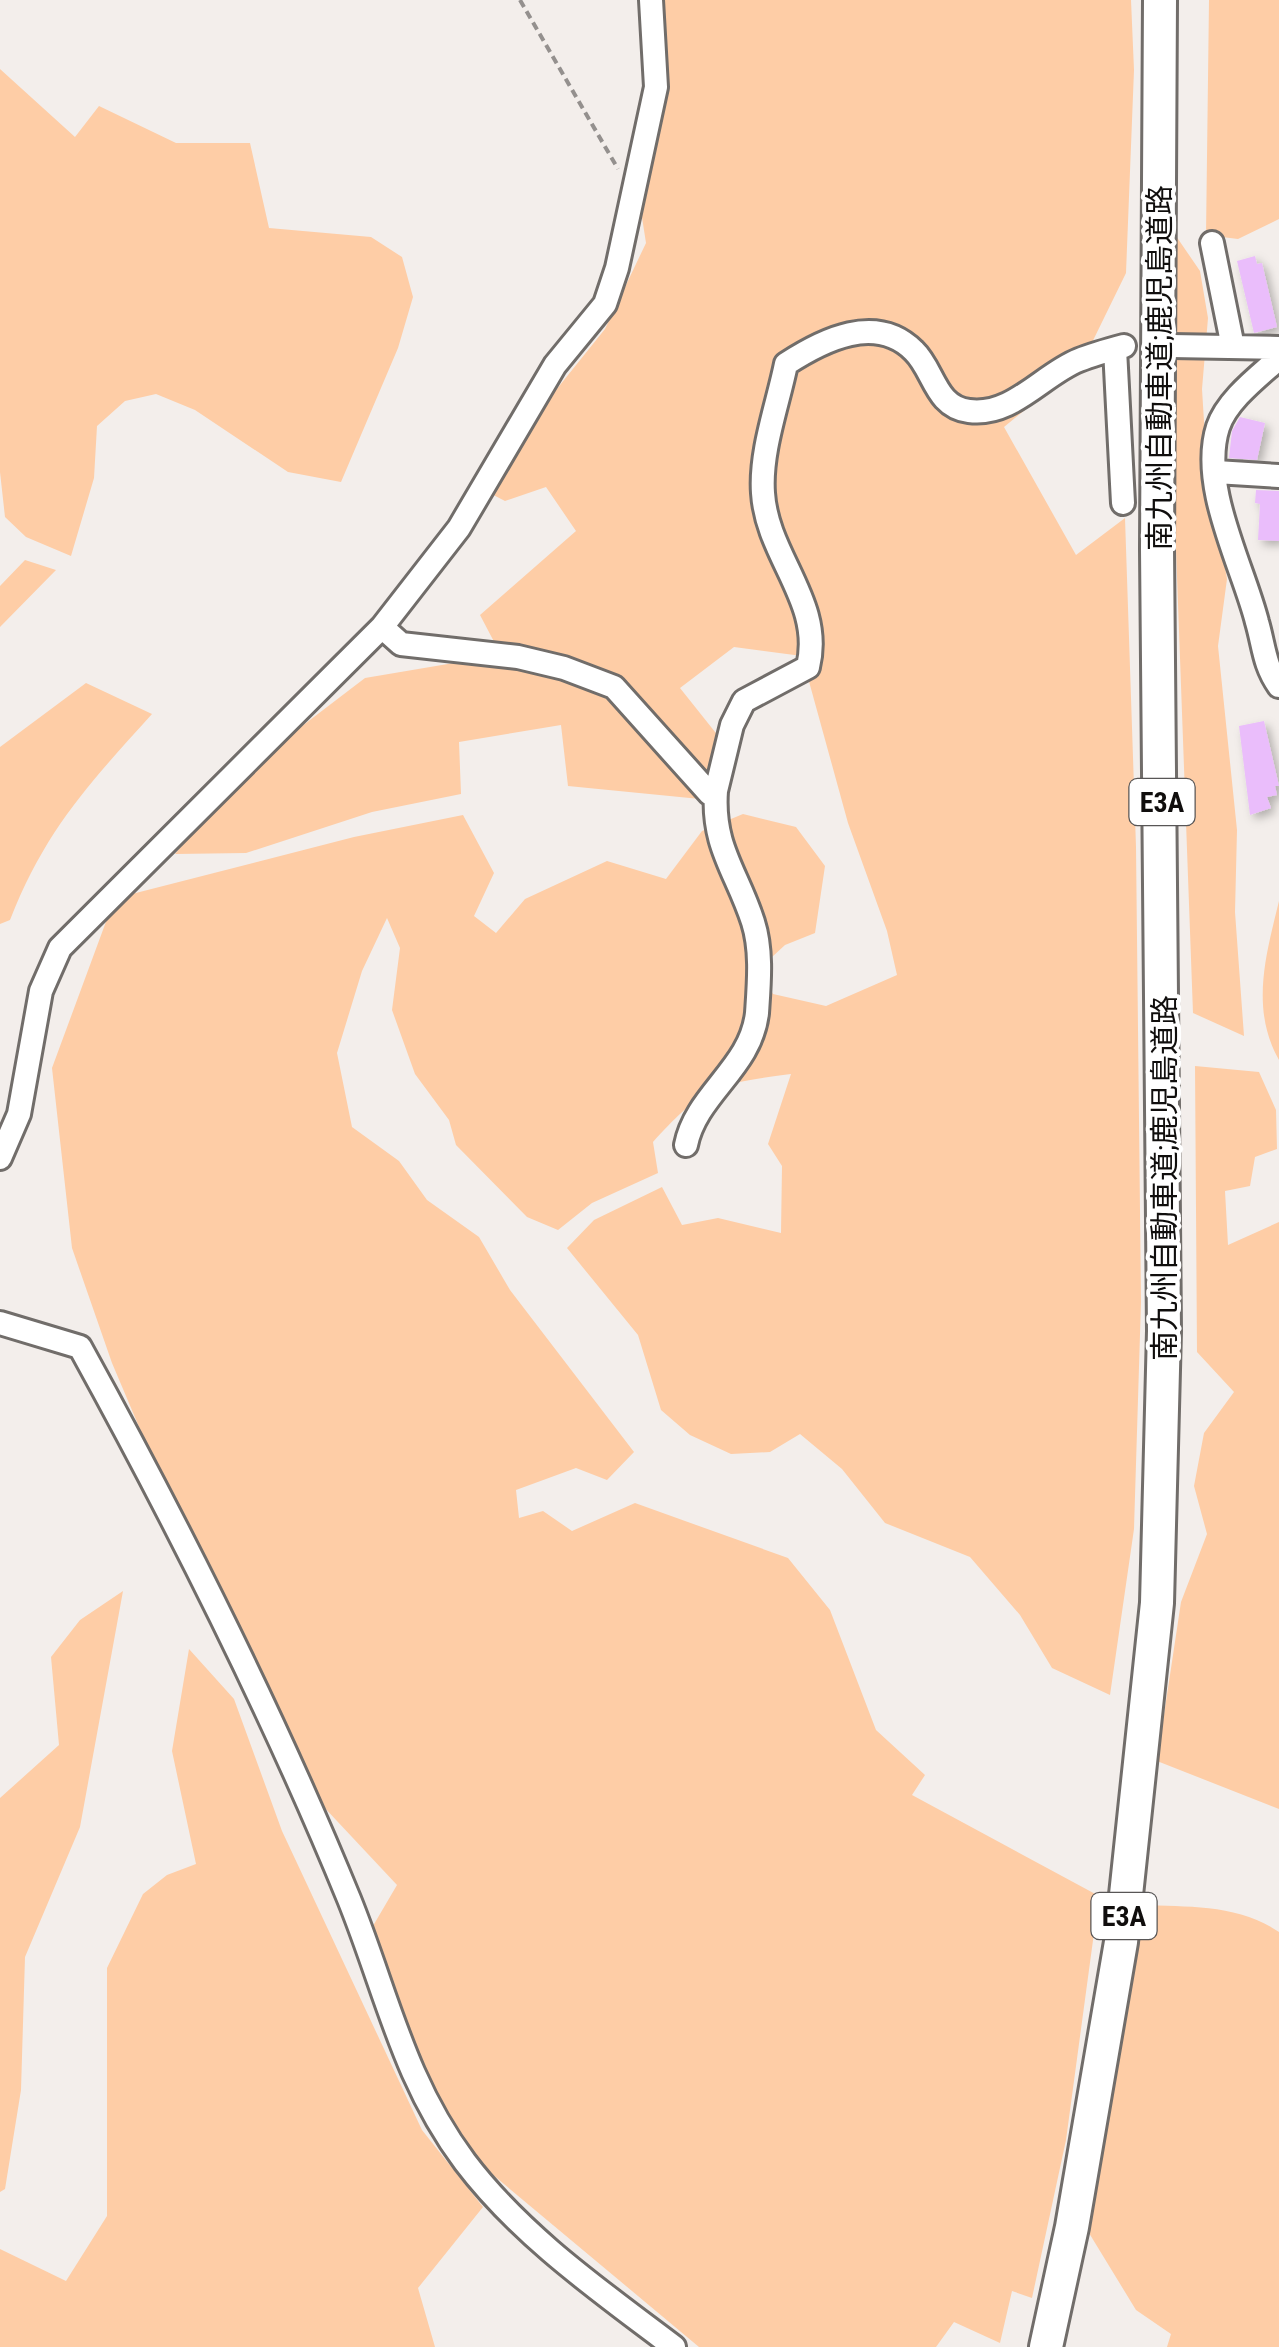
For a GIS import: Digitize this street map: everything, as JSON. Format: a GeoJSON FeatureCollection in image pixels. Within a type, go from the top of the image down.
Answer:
{"type":"FeatureCollection","features":[{"type":"Feature","properties":{"kind":"highway","name":"南九州自動車道;鹿児島道路"},"geometry":{"type":"LineString","coordinates":[[1046,2347],[1072,2227],[1121,1942],[1157,1603],[1164,1331],[1158,548],[1160,0]]}},
{"type":"Feature","properties":{"kind":"street"},"geometry":{"type":"LineString","coordinates":[[0,1158],[20,1114],[42,991],[60,948],[382,627],[459,528],[555,366],[605,304],[617,268],[656,87],[650,0]]}},
{"type":"Feature","properties":{"kind":"street"},"geometry":{"type":"LineString","coordinates":[[1212,243],[1233,348]]}},
{"type":"Feature","properties":{"kind":"street"},"geometry":{"type":"LineString","coordinates":[[686,1145],[690,1125],[744,1057],[756,1017],[759,946],[752,918],[722,853],[714,817],[716,791],[732,726],[744,701],[808,668],[813,648],[806,602],[777,554],[763,492],[786,364],[822,340],[862,332],[894,337],[915,352],[938,392],[956,408],[971,412],[997,410],[1077,360],[1120,347],[1123,503]]}},
{"type":"Feature","properties":{"kind":"street"},"geometry":{"type":"LineString","coordinates":[[1171,346],[1279,348]]}},
{"type":"Feature","properties":{"kind":"street"},"geometry":{"type":"LineString","coordinates":[[1279,358],[1231,404],[1218,428],[1216,472],[1225,528],[1258,622],[1266,668],[1279,686]]}},
{"type":"Feature","properties":{"kind":"street"},"geometry":{"type":"LineString","coordinates":[[1216,472],[1279,476]]}},
{"type":"Feature","properties":{"kind":"street"},"geometry":{"type":"LineString","coordinates":[[382,627],[401,644],[518,657],[564,668],[614,687],[710,794],[716,791]]}},
{"type":"Feature","properties":{"kind":"street"},"geometry":{"type":"LineString","coordinates":[[0,1323],[80,1347],[128,1434],[282,1750],[350,1900],[410,2075],[464,2160],[512,2218],[674,2347]]}},
{"type":"Feature","properties":{"kind":"path"},"geometry":{"type":"LineString","coordinates":[[520,0],[632,191]]}},
{"type":"Feature","properties":{"kind":"shaded area"},"geometry":{"type":"Polygon","coordinates":[[[664,0],[1131,0],[1134,70],[1126,273],[1082,363],[1004,427],[1076,555],[1125,518],[1136,847],[1141,1302],[1134,1529],[1110,1695],[1052,1668],[1020,1615],[970,1557],[885,1523],[842,1469],[800,1434],[770,1452],[731,1454],[690,1435],[661,1410],[638,1335],[567,1248],[594,1220],[662,1187],[682,1225],[718,1218],[781,1233],[782,1166],[768,1144],[791,1074],[728,1085],[700,1098],[653,1142],[658,1173],[592,1203],[558,1230],[527,1217],[456,1145],[449,1120],[415,1074],[392,1010],[400,948],[387,918],[362,971],[337,1053],[352,1127],[399,1161],[427,1200],[479,1237],[510,1290],[634,1452],[607,1480],[576,1468],[516,1490],[519,1518],[543,1511],[572,1531],[635,1503],[788,1558],[830,1610],[876,1730],[925,1775],[912,1795],[1099,1896],[1066,2140],[1032,2298],[1012,2291],[1000,2343],[954,2322],[936,2347],[699,2347],[486,2169],[436,2098],[370,1931],[397,1885],[322,1805],[228,1637],[112,1363],[72,1248],[52,1068],[107,919],[128,895],[354,837],[463,815],[494,873],[474,916],[496,933],[525,899],[607,861],[666,879],[702,831],[743,814],[796,827],[825,866],[815,933],[785,945],[759,969],[773,994],[826,1006],[897,975],[887,931],[848,823],[802,656],[734,647],[680,688],[727,747],[700,799],[568,786],[561,725],[459,742],[461,794],[372,812],[246,853],[175,854],[247,768],[365,678],[501,655],[480,615],[576,531],[546,487],[505,501],[478,487],[605,329],[646,243],[641,211],[652,12],[664,0]]]}},
{"type":"Feature","properties":{"kind":"shaded area"},"geometry":{"type":"Polygon","coordinates":[[[1209,0],[1279,0],[1279,219],[1238,239],[1206,235],[1209,0]]]}},
{"type":"Feature","properties":{"kind":"shaded area"},"geometry":{"type":"Polygon","coordinates":[[[0,69],[75,137],[99,106],[176,143],[250,143],[269,228],[371,237],[402,257],[413,297],[398,348],[341,482],[288,472],[195,410],[156,394],[125,401],[97,426],[94,478],[71,556],[26,537],[5,517],[0,472],[0,69]]]}},
{"type":"Feature","properties":{"kind":"shaded area"},"geometry":{"type":"Polygon","coordinates":[[[1176,236],[1200,271],[1208,318],[1202,389],[1206,454],[1227,579],[1218,646],[1237,830],[1235,912],[1244,1036],[1193,1013],[1176,549],[1176,236]]]}},
{"type":"Feature","properties":{"kind":"shaded area"},"geometry":{"type":"Polygon","coordinates":[[[25,560],[56,570],[0,627],[0,586],[25,560]]]}},
{"type":"Feature","properties":{"kind":"shaded area"},"geometry":{"type":"Polygon","coordinates":[[[86,683],[152,714],[70,810],[38,859],[10,920],[0,924],[0,747],[86,683]]]}},
{"type":"Feature","properties":{"kind":"shaded area"},"geometry":{"type":"Polygon","coordinates":[[[1279,901],[1279,1060],[1265,1021],[1263,981],[1279,901]]]}},
{"type":"Feature","properties":{"kind":"shaded area"},"geometry":{"type":"Polygon","coordinates":[[[1195,1066],[1259,1072],[1276,1110],[1277,1149],[1255,1157],[1250,1186],[1225,1191],[1228,1245],[1279,1222],[1279,1809],[1157,1761],[1181,1602],[1207,1534],[1194,1486],[1204,1433],[1234,1392],[1197,1352],[1195,1066]]]}},
{"type":"Feature","properties":{"kind":"shaded area"},"geometry":{"type":"Polygon","coordinates":[[[123,1591],[80,1827],[25,1957],[21,2090],[5,2189],[0,2192],[0,1798],[59,1745],[51,1657],[80,1620],[123,1591]]]}},
{"type":"Feature","properties":{"kind":"shaded area"},"geometry":{"type":"Polygon","coordinates":[[[189,1649],[234,1699],[282,1831],[422,2130],[483,2207],[418,2288],[435,2347],[0,2347],[0,2249],[66,2281],[107,2216],[107,1968],[143,1894],[167,1875],[196,1864],[172,1751],[189,1649]]]}},
{"type":"Feature","properties":{"kind":"shaded area"},"geometry":{"type":"Polygon","coordinates":[[[1142,1905],[1230,1912],[1279,1932],[1279,2347],[1167,2347],[1171,2334],[1136,2310],[1089,2233],[1142,1905]]]}},
{"type":"Feature","properties":{"kind":"building"},"geometry":{"type":"Polygon","coordinates":[[[1255,256],[1257,264],[1262,263],[1277,327],[1254,333],[1237,261],[1255,256]]]}},
{"type":"Feature","properties":{"kind":"building"},"geometry":{"type":"Polygon","coordinates":[[[1240,417],[1265,423],[1257,460],[1229,458],[1232,431],[1240,417]]]}},
{"type":"Feature","properties":{"kind":"building"},"geometry":{"type":"Polygon","coordinates":[[[1256,490],[1279,491],[1279,541],[1258,540],[1260,504],[1255,503],[1256,490]]]}},
{"type":"Feature","properties":{"kind":"building"},"geometry":{"type":"Polygon","coordinates":[[[1264,721],[1279,786],[1275,786],[1277,795],[1267,797],[1271,808],[1250,815],[1239,726],[1264,721]]]}}]}
